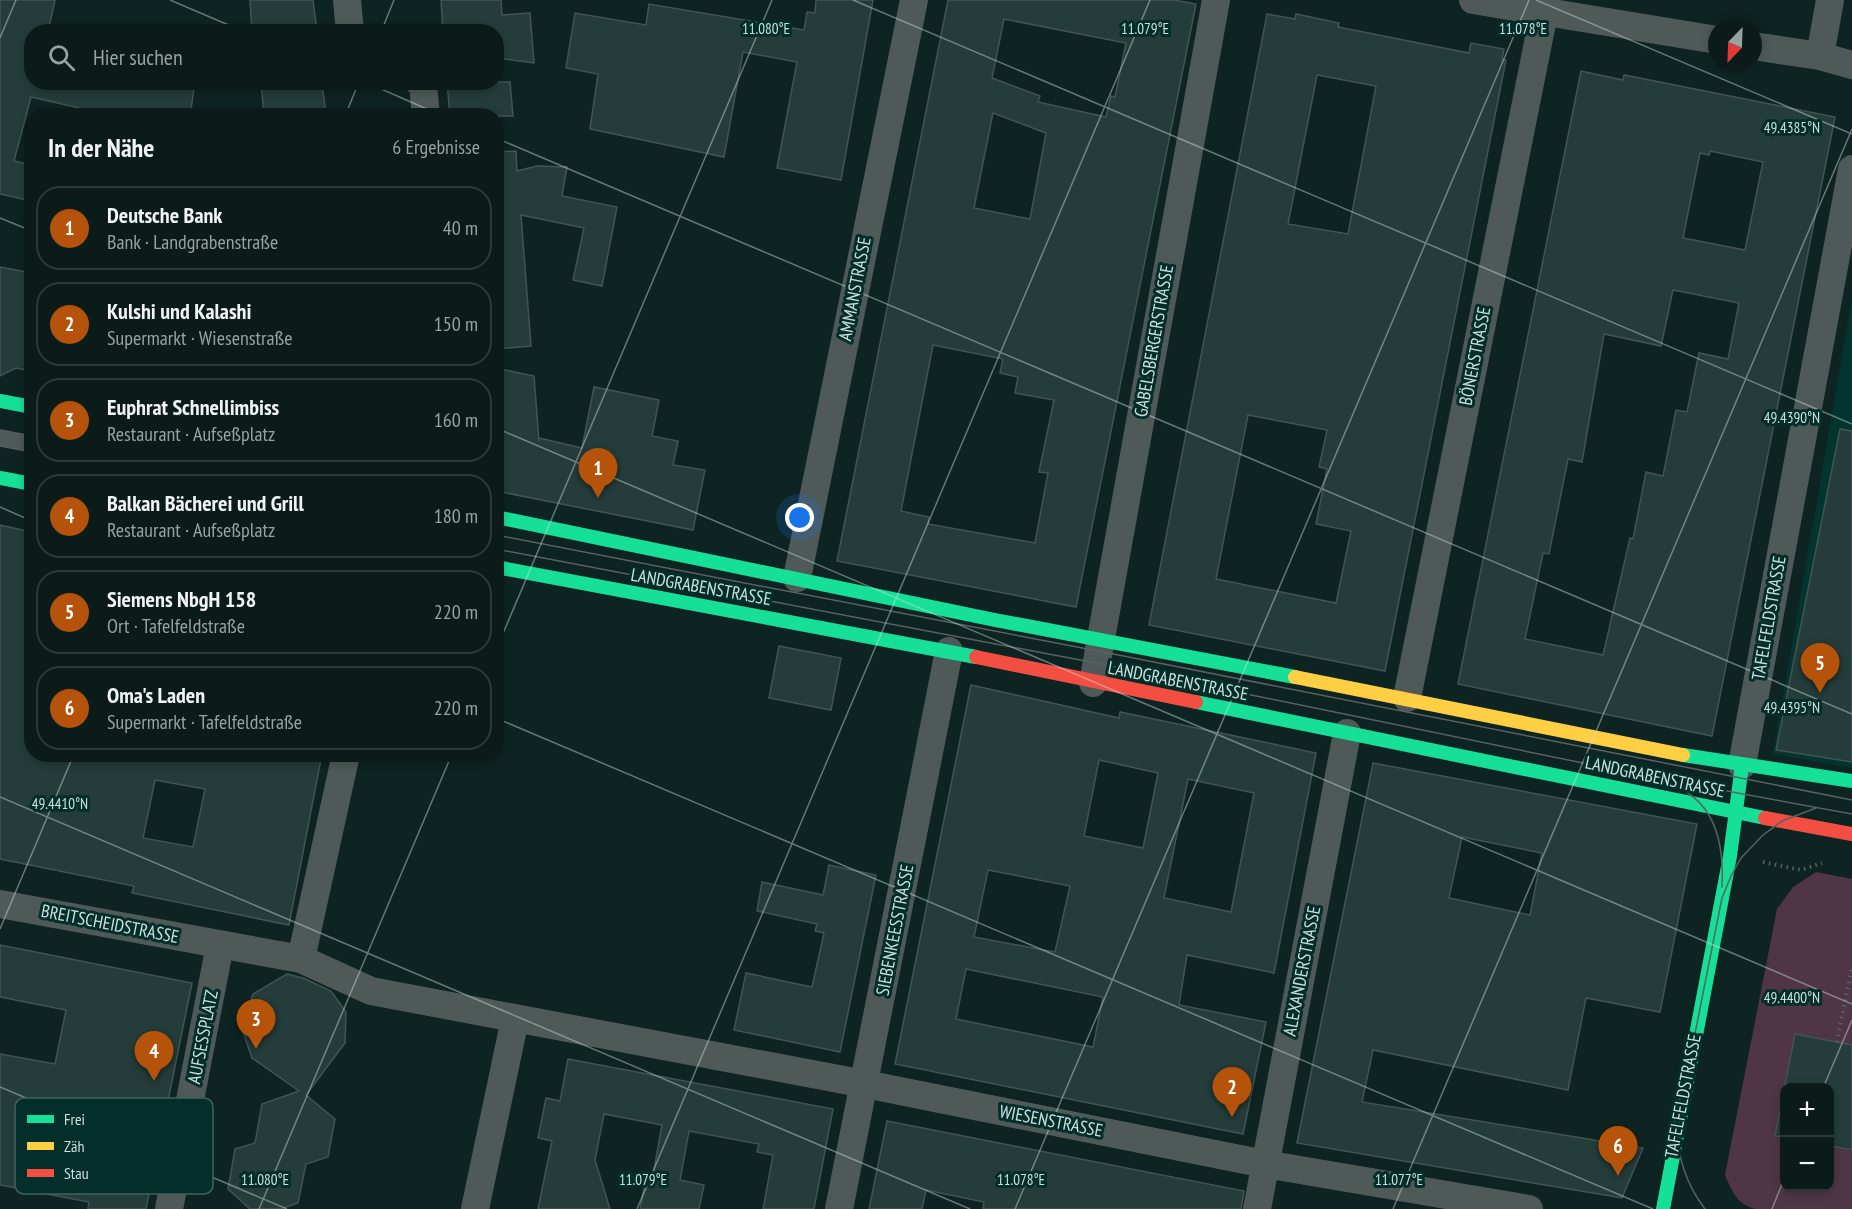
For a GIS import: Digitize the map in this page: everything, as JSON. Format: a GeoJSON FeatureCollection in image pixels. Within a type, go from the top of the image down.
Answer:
{"type":"FeatureCollection","features":[{"type":"Feature","properties":{"kind":"main road"},"geometry":{"type":"LineString","coordinates":[[0,401],[24,406]]}},
{"type":"Feature","properties":{"kind":"main road"},"geometry":{"type":"LineString","coordinates":[[0,478],[24,482]]}},
{"type":"Feature","properties":{"kind":"main road","name":"LANDGRABENSTRASSE"},"geometry":{"type":"LineString","coordinates":[[504,519],[1099,640],[1407,698],[1666,752],[1852,782]]}},
{"type":"Feature","properties":{"kind":"main road","name":"LANDGRABENSTRASSE"},"geometry":{"type":"LineString","coordinates":[[504,567],[949,651],[1093,683],[1737,813],[1852,834]]}},
{"type":"Feature","properties":{"kind":"main road","name":"TAFELFELDSTRASSE"},"geometry":{"type":"LineString","coordinates":[[1663,1209],[1737,813],[1742,765]]}},
{"type":"Feature","properties":{"kind":"street"},"geometry":{"type":"LineString","coordinates":[[347,0],[349,24]]}},
{"type":"Feature","properties":{"kind":"street","name":"AMMANSTRASSE"},"geometry":{"type":"LineString","coordinates":[[797,578],[914,0]]}},
{"type":"Feature","properties":{"kind":"street","name":"GABELSBERGERSTRASSE"},"geometry":{"type":"LineString","coordinates":[[1093,683],[1216,0]]}},
{"type":"Feature","properties":{"kind":"street"},"geometry":{"type":"LineString","coordinates":[[1473,0],[1708,39]]}},
{"type":"Feature","properties":{"kind":"street"},"geometry":{"type":"LineString","coordinates":[[1820,56],[1830,0]]}},
{"type":"Feature","properties":{"kind":"street","name":"BÖNERSTRASSE"},"geometry":{"type":"LineString","coordinates":[[1407,698],[1545,13]]}},
{"type":"Feature","properties":{"kind":"street"},"geometry":{"type":"LineString","coordinates":[[1762,47],[1820,56],[1852,65]]}},
{"type":"Feature","properties":{"kind":"street"},"geometry":{"type":"LineString","coordinates":[[423,90],[425,108]]}},
{"type":"Feature","properties":{"kind":"street","name":"TAFELFELDSTRASSE"},"geometry":{"type":"LineString","coordinates":[[1742,765],[1852,169]]}},
{"type":"Feature","properties":{"kind":"street","name":"SIEBENKEESSTRASSE"},"geometry":{"type":"LineString","coordinates":[[839,1209],[949,651]]}},
{"type":"Feature","properties":{"kind":"street","name":"ALEXANDERSTRASSE"},"geometry":{"type":"LineString","coordinates":[[1257,1209],[1347,733]]}},
{"type":"Feature","properties":{"kind":"street"},"geometry":{"type":"LineString","coordinates":[[301,959],[344,762]]}},
{"type":"Feature","properties":{"kind":"street","name":"BREITSCHEIDSTRASSE"},"geometry":{"type":"LineString","coordinates":[[0,904],[220,945]]}},
{"type":"Feature","properties":{"kind":"street"},"geometry":{"type":"LineString","coordinates":[[220,945],[301,959],[371,991],[515,1019],[475,1209]]}},
{"type":"Feature","properties":{"kind":"street","name":"AUFSESSPLATZ"},"geometry":{"type":"LineString","coordinates":[[190,1098],[220,945]]}},
{"type":"Feature","properties":{"kind":"street","name":"WIESENSTRASSE"},"geometry":{"type":"LineString","coordinates":[[515,1019],[865,1084],[1265,1164],[1529,1209]]}},
{"type":"Feature","properties":{"kind":"street","name":"AUFSESSPLATZ"},"geometry":{"type":"LineString","coordinates":[[169,1209],[172,1194]]}},
{"type":"Feature","properties":{"kind":"lane"},"geometry":{"type":"LineString","coordinates":[[0,438],[24,442]]}},
{"type":"Feature","properties":{"kind":"path"},"geometry":{"type":"LineString","coordinates":[[1836,1042],[1852,966]]}},
{"type":"Feature","properties":{"kind":"shaded area"},"geometry":{"type":"Polygon","coordinates":[[[1852,298],[1852,768],[1773,754],[1852,298]]]}},
{"type":"Feature","properties":{"kind":"shaded area"},"geometry":{"type":"Polygon","coordinates":[[[1816,872],[1852,879],[1852,1045],[1795,1034],[1785,1083],[1780,1083],[1780,1110],[1775,1135],[1780,1136],[1780,1191],[1834,1191],[1834,1148],[1852,1151],[1852,1209],[1756,1209],[1740,1201],[1725,1175],[1777,909],[1793,887],[1816,872]]]}},
{"type":"Feature","properties":{"kind":"building"},"geometry":{"type":"Polygon","coordinates":[[[0,0],[55,0],[50,24],[24,24],[24,90],[194,90],[191,108],[80,108],[31,97],[28,108],[24,108],[24,123],[14,161],[24,163],[24,199],[0,194],[0,0]]]}},
{"type":"Feature","properties":{"kind":"building"},"geometry":{"type":"Polygon","coordinates":[[[250,0],[313,0],[316,24],[252,24],[250,0]]]}},
{"type":"Feature","properties":{"kind":"building"},"geometry":{"type":"Polygon","coordinates":[[[441,0],[501,0],[502,15],[530,13],[534,63],[504,59],[504,24],[442,24],[441,0]]]}},
{"type":"Feature","properties":{"kind":"building"},"geometry":{"type":"Polygon","coordinates":[[[816,0],[873,0],[841,180],[777,168],[797,62],[743,52],[724,157],[590,129],[598,74],[566,68],[575,13],[646,25],[649,4],[804,30],[807,12],[815,13],[816,0]]]}},
{"type":"Feature","properties":{"kind":"building"},"geometry":{"type":"Polygon","coordinates":[[[948,0],[1174,0],[1196,4],[1076,607],[837,561],[948,0]],[[1004,19],[992,78],[1040,96],[1038,102],[1106,117],[1111,96],[1115,97],[1126,43],[1004,19]],[[993,113],[974,208],[1030,219],[1046,133],[993,113]],[[933,345],[901,511],[929,517],[928,524],[1035,543],[1048,473],[1039,472],[1054,400],[1015,393],[1018,377],[1000,373],[1003,359],[933,345]]]}},
{"type":"Feature","properties":{"kind":"building"},"geometry":{"type":"Polygon","coordinates":[[[1267,14],[1295,19],[1296,14],[1339,23],[1338,27],[1469,53],[1471,43],[1504,49],[1502,59],[1506,60],[1385,671],[1149,625],[1267,14]],[[1317,75],[1288,224],[1348,234],[1376,86],[1317,75]],[[1248,415],[1216,579],[1336,603],[1351,531],[1316,524],[1327,469],[1319,467],[1327,430],[1248,415]]]}},
{"type":"Feature","properties":{"kind":"building"},"geometry":{"type":"Polygon","coordinates":[[[1581,71],[1623,80],[1624,75],[1835,117],[1712,736],[1458,684],[1581,71]],[[1710,151],[1709,155],[1700,153],[1683,238],[1745,250],[1763,162],[1710,151]],[[1673,290],[1661,346],[1604,334],[1582,462],[1568,459],[1549,554],[1543,553],[1525,639],[1603,655],[1630,538],[1633,539],[1646,472],[1663,476],[1676,410],[1687,412],[1699,353],[1728,359],[1739,303],[1673,290]]]}},
{"type":"Feature","properties":{"kind":"building"},"geometry":{"type":"Polygon","coordinates":[[[504,82],[510,82],[513,116],[504,116],[504,108],[449,108],[448,90],[504,90],[504,82]]]}},
{"type":"Feature","properties":{"kind":"building"},"geometry":{"type":"Polygon","coordinates":[[[262,90],[323,90],[325,108],[263,108],[262,90]]]}},
{"type":"Feature","properties":{"kind":"building"},"geometry":{"type":"Polygon","coordinates":[[[516,151],[517,171],[537,166],[567,167],[562,196],[617,207],[602,286],[573,280],[584,228],[521,215],[531,346],[504,348],[504,152],[516,151]]]}},
{"type":"Feature","properties":{"kind":"building"},"geometry":{"type":"Polygon","coordinates":[[[0,267],[24,272],[24,370],[16,368],[0,376],[0,267]]]}},
{"type":"Feature","properties":{"kind":"building"},"geometry":{"type":"Polygon","coordinates":[[[504,370],[534,376],[539,441],[539,438],[582,448],[594,387],[659,400],[652,436],[678,441],[673,465],[705,470],[693,530],[504,493],[504,370]]]}},
{"type":"Feature","properties":{"kind":"building"},"geometry":{"type":"Polygon","coordinates":[[[1840,429],[1852,431],[1852,762],[1776,750],[1840,429]]]}},
{"type":"Feature","properties":{"kind":"building"},"geometry":{"type":"Polygon","coordinates":[[[0,525],[24,530],[24,762],[320,762],[289,925],[132,893],[134,886],[0,859],[0,525]],[[155,780],[143,838],[193,847],[205,789],[155,780]]]}},
{"type":"Feature","properties":{"kind":"building"},"geometry":{"type":"Polygon","coordinates":[[[779,646],[841,658],[831,710],[769,698],[779,646]]]}},
{"type":"Feature","properties":{"kind":"building"},"geometry":{"type":"Polygon","coordinates":[[[971,685],[1119,718],[1120,712],[1316,753],[1274,973],[1187,955],[1179,1005],[1266,1022],[1243,1134],[895,1064],[971,685]],[[1099,760],[1084,836],[1143,848],[1158,773],[1099,760]],[[1188,779],[1164,898],[1231,912],[1254,793],[1188,779]],[[988,870],[974,937],[1055,952],[1070,886],[988,870]],[[966,969],[956,1019],[1093,1047],[1103,997],[966,969]]]}},
{"type":"Feature","properties":{"kind":"building"},"geometry":{"type":"Polygon","coordinates":[[[1373,763],[1697,824],[1660,1012],[1586,998],[1568,1090],[1373,1050],[1362,1102],[1643,1148],[1622,1198],[1297,1143],[1373,763]],[[1462,837],[1449,898],[1530,915],[1542,853],[1462,837]]]}},
{"type":"Feature","properties":{"kind":"building"},"geometry":{"type":"Polygon","coordinates":[[[829,865],[876,875],[840,1052],[734,1030],[746,973],[812,987],[824,933],[815,931],[817,924],[757,911],[762,882],[823,895],[829,865]]]}},
{"type":"Feature","properties":{"kind":"building"},"geometry":{"type":"Polygon","coordinates":[[[0,945],[192,983],[169,1098],[15,1098],[15,1188],[0,1185],[0,1054],[55,1064],[66,1010],[0,997],[0,945]]]}},
{"type":"Feature","properties":{"kind":"building"},"geometry":{"type":"Polygon","coordinates":[[[287,974],[303,978],[331,991],[346,1012],[345,1043],[306,1095],[335,1119],[328,1157],[306,1164],[298,1203],[281,1209],[250,1209],[228,1189],[235,1149],[255,1143],[262,1104],[299,1091],[252,1058],[242,1029],[253,994],[287,974]]]}},
{"type":"Feature","properties":{"kind":"building"},"geometry":{"type":"Polygon","coordinates":[[[1795,1034],[1852,1045],[1852,1150],[1834,1147],[1834,1083],[1785,1083],[1795,1034]]]}},
{"type":"Feature","properties":{"kind":"building"},"geometry":{"type":"Polygon","coordinates":[[[568,1059],[833,1109],[814,1209],[763,1209],[773,1155],[757,1152],[759,1144],[689,1131],[680,1180],[704,1185],[699,1209],[640,1209],[647,1174],[653,1175],[662,1125],[604,1114],[595,1160],[610,1209],[538,1209],[552,1141],[538,1138],[546,1098],[560,1101],[568,1059]]]}},
{"type":"Feature","properties":{"kind":"building"},"geometry":{"type":"Polygon","coordinates":[[[1780,1110],[1780,1136],[1775,1136],[1780,1110]]]}},
{"type":"Feature","properties":{"kind":"building"},"geometry":{"type":"Polygon","coordinates":[[[887,1121],[1244,1191],[1241,1209],[983,1209],[984,1202],[926,1190],[922,1209],[869,1209],[887,1121]]]}},
{"type":"Feature","properties":{"kind":"building"},"geometry":{"type":"Polygon","coordinates":[[[47,1194],[149,1194],[146,1209],[88,1209],[89,1202],[47,1194]]]}},
{"type":"Feature","properties":{"kind":"tram line"},"geometry":{"type":"LineString","coordinates":[[0,430],[24,434]]}},
{"type":"Feature","properties":{"kind":"tram line"},"geometry":{"type":"LineString","coordinates":[[0,446],[24,450]]}},
{"type":"Feature","properties":{"kind":"tram line"},"geometry":{"type":"LineString","coordinates":[[504,537],[1852,800]]}},
{"type":"Feature","properties":{"kind":"tram line"},"geometry":{"type":"LineString","coordinates":[[504,551],[1096,663],[1656,778],[1852,814]]}},
{"type":"Feature","properties":{"kind":"tram line"},"geometry":{"type":"LineString","coordinates":[[1675,786],[1689,794],[1709,815],[1719,842],[1722,887]]}},
{"type":"Feature","properties":{"kind":"tram line"},"geometry":{"type":"LineString","coordinates":[[1705,1209],[1684,1171],[1676,1129],[1722,898],[1741,858],[1763,835],[1782,821],[1816,808]]}},
{"type":"Feature","properties":{"kind":"traffic: fast"},"geometry":{"type":"LineString","coordinates":[[0,401],[24,406]]}},
{"type":"Feature","properties":{"kind":"traffic: fast"},"geometry":{"type":"LineString","coordinates":[[0,478],[24,482]]}},
{"type":"Feature","properties":{"kind":"traffic: fast"},"geometry":{"type":"LineString","coordinates":[[504,519],[995,620],[1295,677]]}},
{"type":"Feature","properties":{"kind":"traffic: fast"},"geometry":{"type":"LineString","coordinates":[[504,568],[976,657]]}},
{"type":"Feature","properties":{"kind":"traffic: fast"},"geometry":{"type":"LineString","coordinates":[[1196,702],[1765,818]]}},
{"type":"Feature","properties":{"kind":"traffic: fast"},"geometry":{"type":"LineString","coordinates":[[1683,755],[1852,781]]}},
{"type":"Feature","properties":{"kind":"traffic: fast"},"geometry":{"type":"LineString","coordinates":[[1663,1209],[1730,856],[1742,765]]}},
{"type":"Feature","properties":{"kind":"traffic: slow"},"geometry":{"type":"LineString","coordinates":[[1295,677],[1683,755]]}},
{"type":"Feature","properties":{"kind":"traffic: jam"},"geometry":{"type":"LineString","coordinates":[[976,657],[1196,702]]}},
{"type":"Feature","properties":{"kind":"traffic: jam"},"geometry":{"type":"LineString","coordinates":[[1765,818],[1852,834]]}},
{"type":"Feature","properties":{"kind":"place","name":"Deutsche Bank"},"geometry":{"type":"Point","coordinates":[598,498]}},
{"type":"Feature","properties":{"kind":"place","name":"Siemens NbgH 158"},"geometry":{"type":"Point","coordinates":[1820,693]}},
{"type":"Feature","properties":{"kind":"place","name":"Euphrat Schnellimbiss"},"geometry":{"type":"Point","coordinates":[256,1049]}},
{"type":"Feature","properties":{"kind":"place","name":"Balkan Bächerei und Grill"},"geometry":{"type":"Point","coordinates":[154,1081]}},
{"type":"Feature","properties":{"kind":"place","name":"Kulshi und Kalashi"},"geometry":{"type":"Point","coordinates":[1232,1117]}},
{"type":"Feature","properties":{"kind":"place","name":"Oma's Laden"},"geometry":{"type":"Point","coordinates":[1618,1176]}}]}
